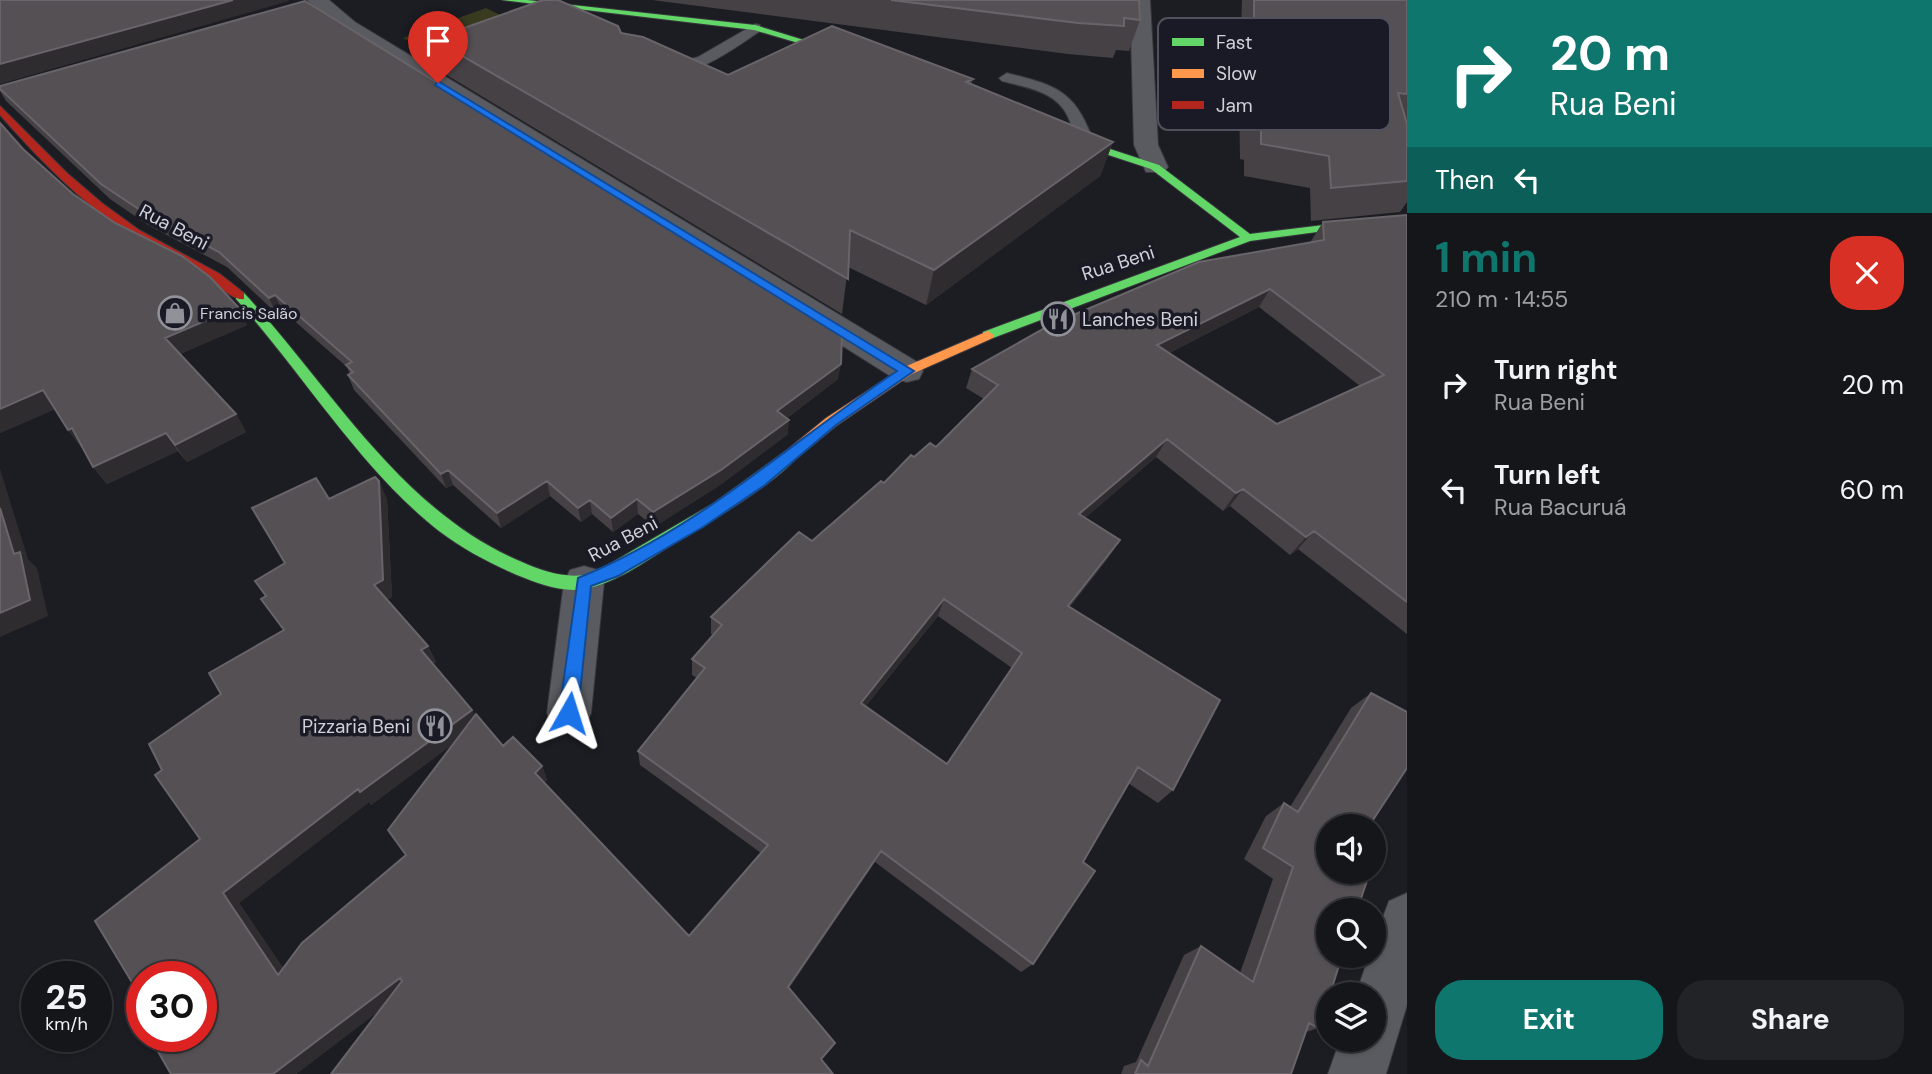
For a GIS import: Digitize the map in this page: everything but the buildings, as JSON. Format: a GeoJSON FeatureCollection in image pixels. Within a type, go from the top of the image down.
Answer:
{"type":"FeatureCollection","features":[{"type":"Feature","properties":{"kind":"street"},"geometry":{"type":"LineString","coordinates":[[293,9],[321,0],[348,26],[438,83],[907,371]]}},
{"type":"Feature","properties":{"kind":"street"},"geometry":{"type":"LineString","coordinates":[[506,0],[755,28],[865,60]]}},
{"type":"Feature","properties":{"kind":"street"},"geometry":{"type":"LineString","coordinates":[[1140,0],[1146,145],[1155,167]]}},
{"type":"Feature","properties":{"kind":"street","name":"Rua Beni"},"geometry":{"type":"LineString","coordinates":[[0,109],[45,159],[95,204],[137,233],[203,266],[230,287],[262,318],[376,462],[425,508],[509,567],[550,580],[584,582],[612,571],[698,523],[760,481],[831,422],[907,371],[1012,324],[1248,238],[1407,222]]}},
{"type":"Feature","properties":{"kind":"street"},"geometry":{"type":"LineString","coordinates":[[1039,129],[1155,167],[1248,238]]}},
{"type":"Feature","properties":{"kind":"street"},"geometry":{"type":"LineString","coordinates":[[569,713],[584,582]]}},
{"type":"Feature","properties":{"kind":"street"},"geometry":{"type":"LineString","coordinates":[[1386,985],[1407,919]]}},
{"type":"Feature","properties":{"kind":"street"},"geometry":{"type":"LineString","coordinates":[[1357,1074],[1364,1052]]}},
{"type":"Feature","properties":{"kind":"lane"},"geometry":{"type":"LineString","coordinates":[[652,65],[663,69],[688,67],[710,59],[755,28]]}},
{"type":"Feature","properties":{"kind":"lane"},"geometry":{"type":"LineString","coordinates":[[1007,78],[1058,92],[1066,98],[1087,145]]}},
{"type":"Feature","properties":{"kind":"green space"},"geometry":{"type":"Polygon","coordinates":[[[486,8],[527,28],[442,60],[403,38],[486,8]]]}},
{"type":"Feature","properties":{"kind":"traffic: fast"},"geometry":{"type":"LineString","coordinates":[[506,0],[755,28],[852,56]]}},
{"type":"Feature","properties":{"kind":"traffic: fast"},"geometry":{"type":"LineString","coordinates":[[1058,135],[1155,167],[1248,238]]}},
{"type":"Feature","properties":{"kind":"traffic: fast"},"geometry":{"type":"LineString","coordinates":[[988,335],[1248,238],[1332,227],[1407,222]]}},
{"type":"Feature","properties":{"kind":"traffic: fast"},"geometry":{"type":"LineString","coordinates":[[240,296],[273,332],[371,454],[406,492],[444,526],[486,554],[545,578],[578,583],[607,574],[719,507],[792,454]]}},
{"type":"Feature","properties":{"kind":"traffic: slow"},"geometry":{"type":"LineString","coordinates":[[792,454],[831,422],[907,371],[988,335]]}},
{"type":"Feature","properties":{"kind":"traffic: jam"},"geometry":{"type":"LineString","coordinates":[[0,109],[80,191],[135,232],[216,276],[240,296]]}},
{"type":"Feature","properties":{"kind":"place","name":"Francis Salão"},"geometry":{"type":"Point","coordinates":[175,313]}},
{"type":"Feature","properties":{"kind":"place","name":"Lanches Beni"},"geometry":{"type":"Point","coordinates":[1058,319]}},
{"type":"Feature","properties":{"kind":"place","name":"Pizzaria Beni"},"geometry":{"type":"Point","coordinates":[435,726]}},
{"type":"Feature","properties":{"kind":"route"},"geometry":{"type":"LineString","coordinates":[[438,83],[785,293],[907,371],[831,422],[760,481],[698,523],[612,571],[584,582],[569,713]]}}]}
